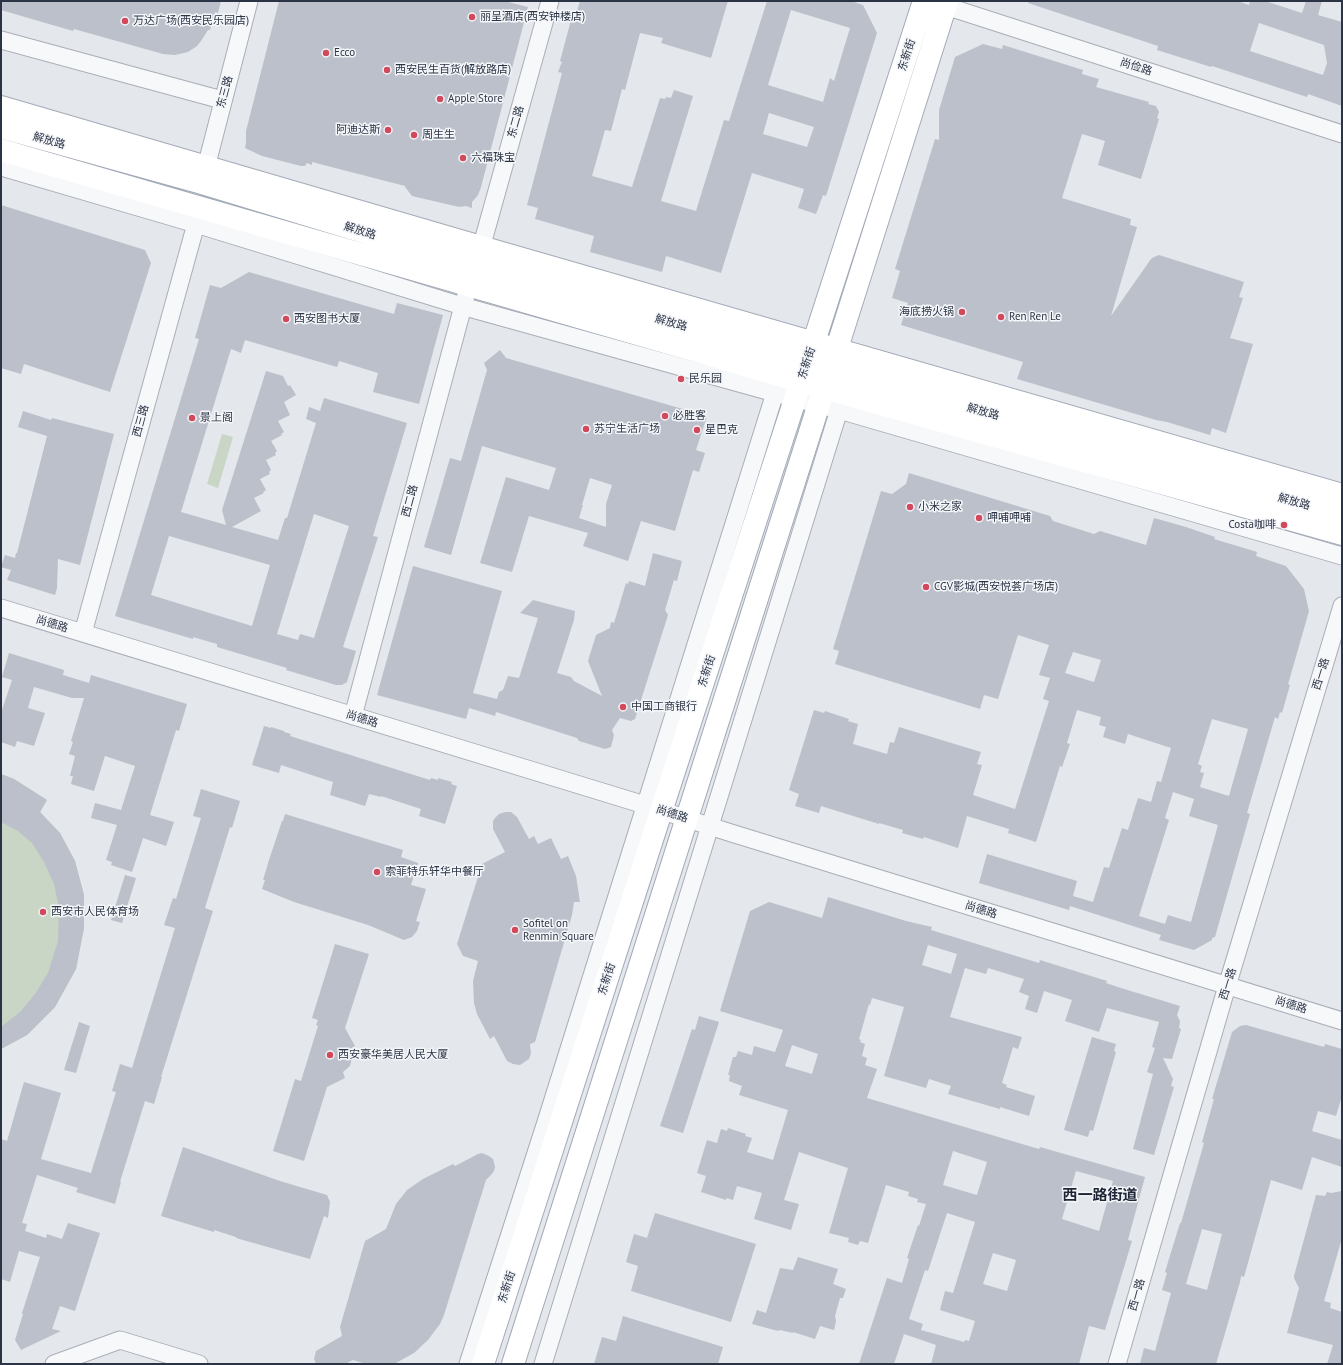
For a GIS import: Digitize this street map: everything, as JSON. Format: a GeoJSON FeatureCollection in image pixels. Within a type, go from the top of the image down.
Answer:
{"type":"FeatureCollection","features":[{"type":"Feature","properties":{"kind":"main road","name":"东新街"},"geometry":{"type":"LineString","coordinates":[[483,1364],[653,808],[805,371],[924,1]]}},
{"type":"Feature","properties":{"kind":"main road","name":"东新街"},"geometry":{"type":"LineString","coordinates":[[513,1364],[687,819],[830,384],[941,3]]}},
{"type":"Feature","properties":{"kind":"main road"},"geometry":{"type":"LineString","coordinates":[[1,107],[204,175]]}},
{"type":"Feature","properties":{"kind":"main road","name":"解放路"},"geometry":{"type":"LineString","coordinates":[[1,127],[204,175],[472,276]]}},
{"type":"Feature","properties":{"kind":"main road","name":"解放路"},"geometry":{"type":"LineString","coordinates":[[1,150],[198,216],[472,276],[805,371],[830,384],[1342,534]]}},
{"type":"Feature","properties":{"kind":"main road"},"geometry":{"type":"LineString","coordinates":[[472,276],[805,371],[830,384],[1342,495]]}},
{"type":"Feature","properties":{"kind":"main road","name":"解放路"},"geometry":{"type":"LineString","coordinates":[[830,384],[1342,516]]}},
{"type":"Feature","properties":{"kind":"street","name":"东三路"},"geometry":{"type":"LineString","coordinates":[[204,175],[222,100],[249,1]]}},
{"type":"Feature","properties":{"kind":"street","name":"东二路"},"geometry":{"type":"LineString","coordinates":[[472,276],[550,1]]}},
{"type":"Feature","properties":{"kind":"street","name":"尚俭路"},"geometry":{"type":"LineString","coordinates":[[941,3],[1342,134]]}},
{"type":"Feature","properties":{"kind":"street"},"geometry":{"type":"LineString","coordinates":[[1,40],[222,100]]}},
{"type":"Feature","properties":{"kind":"street"},"geometry":{"type":"LineString","coordinates":[[1,167],[198,216]]}},
{"type":"Feature","properties":{"kind":"street","name":"西三路"},"geometry":{"type":"LineString","coordinates":[[82,633],[198,216]]}},
{"type":"Feature","properties":{"kind":"street"},"geometry":{"type":"LineString","coordinates":[[472,276],[775,393]]}},
{"type":"Feature","properties":{"kind":"street","name":"西二路"},"geometry":{"type":"LineString","coordinates":[[353,716],[472,276]]}},
{"type":"Feature","properties":{"kind":"street"},"geometry":{"type":"LineString","coordinates":[[468,1364],[548,1115],[653,808],[775,393],[805,371]]}},
{"type":"Feature","properties":{"kind":"street"},"geometry":{"type":"LineString","coordinates":[[543,1364],[710,826],[830,384],[1342,556]]}},
{"type":"Feature","properties":{"kind":"street","name":"西一路"},"geometry":{"type":"LineString","coordinates":[[1117,1364],[1227,986],[1342,606]]}},
{"type":"Feature","properties":{"kind":"street","name":"尚德路"},"geometry":{"type":"LineString","coordinates":[[1,608],[1342,1021]]}},
{"type":"Feature","properties":{"kind":"street"},"geometry":{"type":"LineString","coordinates":[[54,1364],[120,1340],[199,1364]]}},
{"type":"Feature","properties":{"kind":"green space"},"geometry":{"type":"Polygon","coordinates":[[[222,434],[233,437],[218,488],[207,484],[222,434]]]}},
{"type":"Feature","properties":{"kind":"green space","name":"西安市人民体育场"},"geometry":{"type":"Polygon","coordinates":[[[1,774],[14,779],[47,800],[40,812],[60,833],[75,861],[84,895],[84,928],[76,969],[55,1007],[27,1035],[1,1049],[1,774]]]}},
{"type":"Feature","properties":{"kind":"building","name":"万达广场(西安民乐园店)"},"geometry":{"type":"Polygon","coordinates":[[[1,1],[221,1],[218,13],[215,12],[210,30],[208,30],[197,46],[188,52],[175,55],[163,54],[74,29],[73,31],[1,10],[1,1]]]}},
{"type":"Feature","properties":{"kind":"building","name":"西安民生百货(解放路店)"},"geometry":{"type":"Polygon","coordinates":[[[279,1],[504,1],[528,7],[481,187],[478,195],[472,202],[472,208],[466,206],[459,207],[412,196],[405,186],[312,162],[312,165],[307,163],[305,166],[301,166],[262,156],[245,148],[246,131],[279,1]]]}},
{"type":"Feature","properties":{"kind":"building"},"geometry":{"type":"Polygon","coordinates":[[[580,1],[728,1],[711,58],[661,43],[663,38],[640,33],[625,90],[622,89],[611,131],[605,130],[592,176],[632,187],[660,98],[671,98],[674,90],[693,96],[661,201],[696,211],[724,120],[729,121],[767,1],[851,1],[863,5],[877,33],[826,196],[823,195],[816,214],[798,208],[804,189],[752,173],[721,273],[666,256],[662,272],[590,252],[594,236],[535,219],[538,208],[527,205],[562,73],[558,72],[562,62],[560,61],[571,20],[574,21],[580,1]],[[791,10],[768,85],[823,102],[830,78],[834,81],[850,28],[791,10]],[[769,113],[763,134],[807,147],[814,127],[769,113]]]}},
{"type":"Feature","properties":{"kind":"building"},"geometry":{"type":"Polygon","coordinates":[[[1029,1],[1237,1],[1249,5],[1250,1],[1265,1],[1302,13],[1306,1],[1322,1],[1318,15],[1342,22],[1342,106],[1308,94],[1307,97],[1157,50],[1158,46],[1028,3],[1029,1]],[[1259,23],[1250,51],[1323,75],[1327,63],[1324,45],[1259,23]]]}},
{"type":"Feature","properties":{"kind":"building"},"geometry":{"type":"Polygon","coordinates":[[[983,44],[1002,49],[1003,45],[1083,70],[1082,74],[1099,79],[1096,87],[1149,102],[1148,104],[1156,106],[1159,112],[1157,118],[1159,119],[1141,179],[1098,165],[1105,141],[1082,134],[1062,198],[1131,219],[1130,225],[1137,227],[1111,316],[1151,259],[1159,255],[1244,282],[1239,297],[1243,298],[1230,338],[1253,344],[1226,433],[1212,428],[1210,435],[1017,379],[1023,362],[901,325],[908,303],[892,298],[900,271],[895,269],[935,139],[939,140],[939,110],[955,57],[983,44]]]}},
{"type":"Feature","properties":{"kind":"building"},"geometry":{"type":"Polygon","coordinates":[[[1,205],[145,250],[151,263],[110,392],[24,364],[21,374],[1,368],[1,205]]]}},
{"type":"Feature","properties":{"kind":"building"},"geometry":{"type":"Polygon","coordinates":[[[249,272],[394,314],[397,303],[443,315],[419,404],[373,392],[378,373],[339,361],[337,367],[245,340],[241,353],[231,349],[181,512],[226,525],[222,510],[266,371],[283,376],[288,386],[290,385],[296,395],[284,402],[290,415],[278,421],[284,432],[281,434],[282,435],[271,441],[277,451],[275,453],[276,455],[266,460],[271,470],[269,472],[270,474],[260,479],[266,490],[263,492],[264,493],[254,498],[261,511],[232,527],[278,540],[285,518],[287,518],[316,423],[306,419],[309,407],[320,411],[324,398],[407,423],[373,536],[378,537],[343,647],[356,651],[347,682],[342,685],[336,685],[286,670],[287,668],[217,647],[217,644],[193,637],[193,639],[115,616],[199,339],[195,338],[210,285],[221,288],[249,272]],[[314,514],[277,634],[298,640],[300,634],[314,638],[349,526],[314,514]],[[169,536],[151,595],[252,626],[270,565],[169,536]]]}},
{"type":"Feature","properties":{"kind":"building","name":"苏宁生活广场"},"geometry":{"type":"Polygon","coordinates":[[[500,350],[506,358],[707,416],[696,450],[705,453],[699,472],[693,470],[675,531],[641,521],[628,561],[583,546],[588,533],[529,516],[512,572],[480,563],[506,477],[549,490],[556,468],[482,446],[451,555],[424,547],[450,458],[461,461],[487,370],[484,363],[500,350]],[[590,478],[579,518],[606,527],[606,504],[612,485],[590,478]]]}},
{"type":"Feature","properties":{"kind":"building"},"geometry":{"type":"Polygon","coordinates":[[[23,411],[51,420],[52,418],[114,434],[80,565],[58,559],[57,588],[55,595],[7,580],[11,570],[1,567],[5,555],[15,558],[17,553],[47,436],[18,427],[23,411]]]}},
{"type":"Feature","properties":{"kind":"building"},"geometry":{"type":"Polygon","coordinates":[[[909,473],[1050,516],[1053,521],[1094,534],[1100,531],[1146,545],[1154,518],[1186,527],[1215,537],[1214,539],[1257,552],[1256,556],[1286,566],[1304,589],[1309,611],[1288,684],[1290,685],[1282,713],[1280,712],[1278,719],[1275,717],[1247,813],[1250,814],[1215,937],[1212,938],[1212,940],[1194,950],[1159,940],[1161,935],[1070,906],[1069,910],[979,883],[987,854],[1077,881],[1073,896],[1093,902],[1104,867],[1109,868],[1122,828],[1128,830],[1138,798],[1151,802],[1157,781],[1161,782],[1171,748],[1128,734],[1125,744],[1103,737],[1106,727],[1099,725],[1101,717],[1077,710],[1067,743],[1070,744],[1062,767],[1060,766],[1036,842],[1008,833],[1009,829],[967,816],[958,848],[924,837],[923,839],[902,833],[903,830],[821,806],[819,813],[795,806],[799,794],[789,790],[814,710],[824,713],[825,711],[849,719],[848,721],[858,724],[853,744],[887,754],[890,742],[894,743],[899,727],[981,752],[977,764],[982,765],[973,795],[1015,809],[1049,701],[1043,699],[1050,678],[1039,675],[1049,645],[1018,635],[998,699],[984,695],[980,709],[835,664],[839,651],[833,649],[881,491],[892,494],[906,484],[909,473]],[[1073,652],[1065,673],[1094,682],[1101,660],[1073,652]],[[1212,719],[1198,764],[1202,766],[1200,772],[1204,773],[1200,787],[1229,796],[1248,729],[1212,719]],[[1173,792],[1165,818],[1169,820],[1139,916],[1165,924],[1168,915],[1191,922],[1218,825],[1189,816],[1194,799],[1173,792]]]}},
{"type":"Feature","properties":{"kind":"building"},"geometry":{"type":"Polygon","coordinates":[[[653,553],[682,561],[677,581],[674,580],[665,610],[668,615],[635,719],[631,721],[620,718],[612,730],[614,735],[611,747],[605,749],[579,741],[577,738],[496,712],[495,716],[469,708],[466,719],[377,695],[413,566],[502,591],[473,693],[497,699],[499,692],[503,690],[508,676],[519,678],[538,618],[520,613],[533,600],[575,611],[574,620],[557,673],[571,677],[574,681],[602,696],[588,661],[596,635],[610,628],[611,622],[614,623],[626,583],[628,584],[629,581],[645,586],[653,553]]]}},
{"type":"Feature","properties":{"kind":"building"},"geometry":{"type":"Polygon","coordinates":[[[9,653],[64,670],[63,675],[89,683],[91,675],[187,704],[179,731],[176,730],[150,815],[174,822],[166,846],[143,838],[132,872],[111,865],[112,862],[106,860],[117,825],[91,818],[95,803],[121,810],[135,766],[105,756],[94,791],[71,784],[73,776],[70,776],[75,756],[69,754],[73,742],[71,741],[84,698],[72,698],[34,687],[28,708],[45,713],[34,746],[17,741],[15,747],[1,742],[1,713],[12,680],[2,677],[9,653]]]}},
{"type":"Feature","properties":{"kind":"building"},"geometry":{"type":"Polygon","coordinates":[[[264,726],[284,731],[291,734],[290,736],[430,780],[431,778],[438,780],[438,778],[452,782],[451,784],[457,786],[445,824],[419,816],[421,809],[381,796],[369,794],[365,806],[330,795],[333,782],[281,765],[279,773],[252,765],[264,726]]]}},
{"type":"Feature","properties":{"kind":"building"},"geometry":{"type":"Polygon","coordinates":[[[1,774],[14,779],[47,800],[40,812],[60,833],[75,861],[84,895],[84,928],[76,969],[55,1007],[27,1035],[1,1049],[1,1027],[21,1011],[35,994],[48,973],[58,941],[59,907],[54,884],[44,862],[32,843],[18,831],[1,822],[1,774]]]}},
{"type":"Feature","properties":{"kind":"building"},"geometry":{"type":"Polygon","coordinates":[[[201,789],[240,801],[232,828],[230,827],[205,908],[213,911],[154,1104],[145,1101],[120,1182],[115,1204],[76,1192],[78,1188],[37,1175],[22,1223],[27,1224],[25,1231],[46,1238],[47,1234],[62,1239],[68,1223],[100,1233],[75,1311],[60,1306],[52,1329],[61,1331],[21,1350],[15,1340],[40,1257],[19,1251],[10,1282],[1,1279],[1,1139],[7,1141],[24,1082],[61,1093],[41,1159],[91,1173],[116,1092],[112,1091],[120,1064],[132,1068],[175,928],[164,925],[173,898],[176,899],[201,818],[193,816],[201,789]]]}},
{"type":"Feature","properties":{"kind":"building","name":"Sofitel on Renmin Square"},"geometry":{"type":"Polygon","coordinates":[[[511,812],[517,817],[529,839],[534,836],[538,844],[551,838],[561,859],[568,856],[576,876],[580,902],[574,902],[572,915],[535,1042],[530,1044],[531,1053],[529,1059],[520,1065],[507,1061],[494,1036],[490,1039],[477,1014],[474,1003],[473,981],[478,961],[463,956],[457,944],[482,864],[505,852],[493,829],[493,821],[499,814],[511,812]]]}},
{"type":"Feature","properties":{"kind":"building"},"geometry":{"type":"Polygon","coordinates":[[[285,814],[403,850],[401,857],[418,863],[411,885],[426,889],[416,921],[420,922],[417,931],[412,937],[404,940],[368,925],[294,902],[262,889],[269,860],[285,814]]]}},
{"type":"Feature","properties":{"kind":"building"},"geometry":{"type":"Polygon","coordinates":[[[125,875],[136,878],[122,923],[111,920],[125,875]]]}},
{"type":"Feature","properties":{"kind":"building"},"geometry":{"type":"Polygon","coordinates":[[[828,897],[906,921],[932,927],[931,930],[1039,963],[1040,960],[1107,981],[1106,983],[1121,988],[1180,1006],[1177,1015],[1180,1021],[1179,1028],[1181,1029],[1172,1059],[1163,1058],[1173,1079],[1171,1086],[1174,1087],[1154,1155],[1133,1149],[1153,1074],[1147,1072],[1155,1048],[1152,1047],[1159,1022],[1107,1008],[1099,1032],[1065,1021],[1072,1000],[1044,991],[1037,1013],[1025,1009],[1029,996],[1019,992],[1024,979],[988,968],[986,974],[965,968],[950,1017],[1022,1037],[1018,1049],[1013,1047],[1002,1083],[1007,1085],[1006,1087],[1035,1096],[1029,1116],[948,1094],[951,1086],[929,1079],[926,1088],[884,1076],[904,1007],[872,998],[859,1039],[861,1040],[860,1042],[865,1044],[862,1056],[867,1058],[865,1065],[877,1069],[867,1098],[1039,1149],[1040,1147],[1145,1177],[1128,1240],[1132,1241],[1105,1330],[1089,1326],[1079,1364],[931,1364],[936,1345],[904,1334],[894,1364],[859,1364],[887,1278],[902,1283],[909,1259],[907,1258],[926,1204],[917,1202],[918,1199],[908,1196],[909,1192],[886,1185],[868,1243],[860,1241],[858,1245],[848,1242],[849,1238],[829,1233],[848,1168],[799,1152],[784,1200],[799,1204],[791,1230],[754,1219],[762,1193],[737,1186],[733,1200],[726,1198],[726,1200],[701,1192],[706,1176],[697,1173],[707,1140],[717,1143],[721,1129],[727,1131],[728,1128],[746,1134],[745,1136],[752,1138],[747,1152],[773,1160],[788,1110],[739,1095],[742,1086],[729,1081],[730,1075],[728,1075],[733,1057],[736,1057],[738,1051],[752,1055],[754,1046],[775,1052],[783,1030],[720,1011],[750,911],[769,902],[822,918],[828,897]],[[928,945],[922,965],[951,974],[957,954],[928,945]],[[792,1045],[785,1066],[812,1074],[818,1054],[792,1045]],[[953,1151],[943,1185],[977,1195],[987,1162],[953,1151]],[[1076,1171],[1062,1219],[1099,1231],[1113,1181],[1076,1171]],[[947,1213],[928,1271],[925,1270],[909,1319],[923,1324],[921,1330],[964,1342],[965,1340],[969,1341],[975,1321],[940,1310],[945,1291],[953,1293],[975,1222],[947,1213]],[[993,1253],[983,1284],[1007,1291],[1016,1260],[993,1253]]]}},
{"type":"Feature","properties":{"kind":"building","name":"西安豪华美居人民大厦"},"geometry":{"type":"Polygon","coordinates":[[[335,944],[369,954],[345,1028],[355,1046],[350,1049],[352,1058],[350,1066],[343,1072],[345,1078],[327,1087],[304,1161],[273,1151],[295,1079],[301,1081],[318,1026],[316,1025],[318,1020],[312,1018],[335,944]]]}},
{"type":"Feature","properties":{"kind":"building"},"geometry":{"type":"Polygon","coordinates":[[[699,1016],[719,1022],[683,1133],[660,1126],[692,1029],[695,1030],[699,1016]]]}},
{"type":"Feature","properties":{"kind":"building"},"geometry":{"type":"Polygon","coordinates":[[[79,1022],[90,1026],[76,1073],[64,1070],[79,1022]]]}},
{"type":"Feature","properties":{"kind":"building"},"geometry":{"type":"Polygon","coordinates":[[[1246,1025],[1324,1047],[1325,1044],[1342,1049],[1342,1096],[1336,1116],[1318,1111],[1312,1131],[1342,1140],[1342,1167],[1312,1157],[1302,1190],[1271,1180],[1244,1277],[1241,1276],[1216,1364],[1140,1364],[1144,1348],[1155,1351],[1171,1293],[1162,1290],[1167,1273],[1165,1272],[1204,1143],[1202,1142],[1214,1099],[1212,1099],[1232,1032],[1240,1026],[1246,1025]],[[1202,1229],[1186,1284],[1207,1290],[1222,1234],[1202,1229]]]}},
{"type":"Feature","properties":{"kind":"building"},"geometry":{"type":"Polygon","coordinates":[[[1092,1037],[1116,1044],[1114,1051],[1116,1052],[1093,1131],[1090,1130],[1088,1137],[1064,1130],[1092,1037]]]}},
{"type":"Feature","properties":{"kind":"building"},"geometry":{"type":"Polygon","coordinates":[[[183,1147],[280,1181],[327,1195],[330,1202],[328,1218],[324,1216],[310,1259],[236,1238],[214,1230],[214,1232],[161,1216],[183,1147]]]}},
{"type":"Feature","properties":{"kind":"building"},"geometry":{"type":"Polygon","coordinates":[[[482,1153],[493,1159],[495,1167],[494,1171],[486,1180],[444,1315],[440,1324],[428,1340],[414,1353],[394,1364],[366,1364],[353,1360],[345,1364],[316,1364],[314,1359],[316,1351],[342,1336],[340,1327],[365,1241],[386,1229],[396,1204],[407,1190],[423,1179],[453,1164],[455,1166],[482,1153]]]}},
{"type":"Feature","properties":{"kind":"building"},"geometry":{"type":"Polygon","coordinates":[[[1342,1191],[1342,1238],[1324,1301],[1331,1303],[1330,1308],[1342,1312],[1342,1364],[1327,1364],[1333,1345],[1287,1333],[1299,1288],[1294,1276],[1316,1195],[1325,1196],[1327,1192],[1331,1193],[1342,1191]]]}},
{"type":"Feature","properties":{"kind":"building"},"geometry":{"type":"Polygon","coordinates":[[[655,1213],[756,1244],[731,1322],[631,1291],[638,1266],[626,1262],[634,1234],[647,1238],[655,1213]]]}},
{"type":"Feature","properties":{"kind":"building"},"geometry":{"type":"Polygon","coordinates":[[[798,1257],[838,1269],[833,1284],[846,1289],[843,1298],[840,1298],[835,1316],[836,1321],[834,1330],[820,1326],[815,1339],[793,1332],[778,1331],[752,1324],[757,1310],[766,1313],[780,1268],[793,1270],[798,1257]]]}},
{"type":"Feature","properties":{"kind":"building"},"geometry":{"type":"Polygon","coordinates":[[[623,1316],[723,1347],[718,1364],[594,1364],[602,1337],[616,1341],[623,1316]]]}},
{"type":"Feature","properties":{"kind":"place","name":"丽呈酒店(西安钟楼店)"},"geometry":{"type":"Point","coordinates":[472,17]}},
{"type":"Feature","properties":{"kind":"place","name":"万达广场(西安民乐园店)"},"geometry":{"type":"Point","coordinates":[125,21]}},
{"type":"Feature","properties":{"kind":"place","name":"Ecco"},"geometry":{"type":"Point","coordinates":[326,53]}},
{"type":"Feature","properties":{"kind":"place","name":"西安民生百货(解放路店)"},"geometry":{"type":"Point","coordinates":[387,70]}},
{"type":"Feature","properties":{"kind":"place","name":"Apple Store"},"geometry":{"type":"Point","coordinates":[440,99]}},
{"type":"Feature","properties":{"kind":"place","name":"阿迪达斯"},"geometry":{"type":"Point","coordinates":[388,130]}},
{"type":"Feature","properties":{"kind":"place","name":"周生生"},"geometry":{"type":"Point","coordinates":[414,135]}},
{"type":"Feature","properties":{"kind":"place","name":"六福珠宝"},"geometry":{"type":"Point","coordinates":[463,158]}},
{"type":"Feature","properties":{"kind":"place","name":"海底捞火锅"},"geometry":{"type":"Point","coordinates":[962,312]}},
{"type":"Feature","properties":{"kind":"place","name":"Ren Ren Le"},"geometry":{"type":"Point","coordinates":[1001,317]}},
{"type":"Feature","properties":{"kind":"place","name":"西安图书大厦"},"geometry":{"type":"Point","coordinates":[286,319]}},
{"type":"Feature","properties":{"kind":"place","name":"民乐园"},"geometry":{"type":"Point","coordinates":[681,379]}},
{"type":"Feature","properties":{"kind":"place","name":"必胜客"},"geometry":{"type":"Point","coordinates":[665,416]}},
{"type":"Feature","properties":{"kind":"place","name":"景上阁"},"geometry":{"type":"Point","coordinates":[192,418]}},
{"type":"Feature","properties":{"kind":"place","name":"苏宁生活广场"},"geometry":{"type":"Point","coordinates":[586,429]}},
{"type":"Feature","properties":{"kind":"place","name":"星巴克"},"geometry":{"type":"Point","coordinates":[697,430]}},
{"type":"Feature","properties":{"kind":"place","name":"小米之家"},"geometry":{"type":"Point","coordinates":[910,507]}},
{"type":"Feature","properties":{"kind":"place","name":"呷哺呷哺"},"geometry":{"type":"Point","coordinates":[979,518]}},
{"type":"Feature","properties":{"kind":"place","name":"Costa咖啡"},"geometry":{"type":"Point","coordinates":[1284,525]}},
{"type":"Feature","properties":{"kind":"place","name":"CGV影城(西安悦荟广场店)"},"geometry":{"type":"Point","coordinates":[926,587]}},
{"type":"Feature","properties":{"kind":"place","name":"中国工商银行"},"geometry":{"type":"Point","coordinates":[623,707]}},
{"type":"Feature","properties":{"kind":"place","name":"索菲特乐轩华中餐厅"},"geometry":{"type":"Point","coordinates":[377,872]}},
{"type":"Feature","properties":{"kind":"place","name":"西安市人民体育场"},"geometry":{"type":"Point","coordinates":[43,912]}},
{"type":"Feature","properties":{"kind":"place","name":"Sofitel on Renmin Square"},"geometry":{"type":"Point","coordinates":[515,930]}},
{"type":"Feature","properties":{"kind":"place","name":"西安豪华美居人民大厦"},"geometry":{"type":"Point","coordinates":[330,1055]}},
{"type":"Feature","properties":{"kind":"district","name":"西一路街道"},"geometry":{"type":"Point","coordinates":[1100,1196]}}]}
